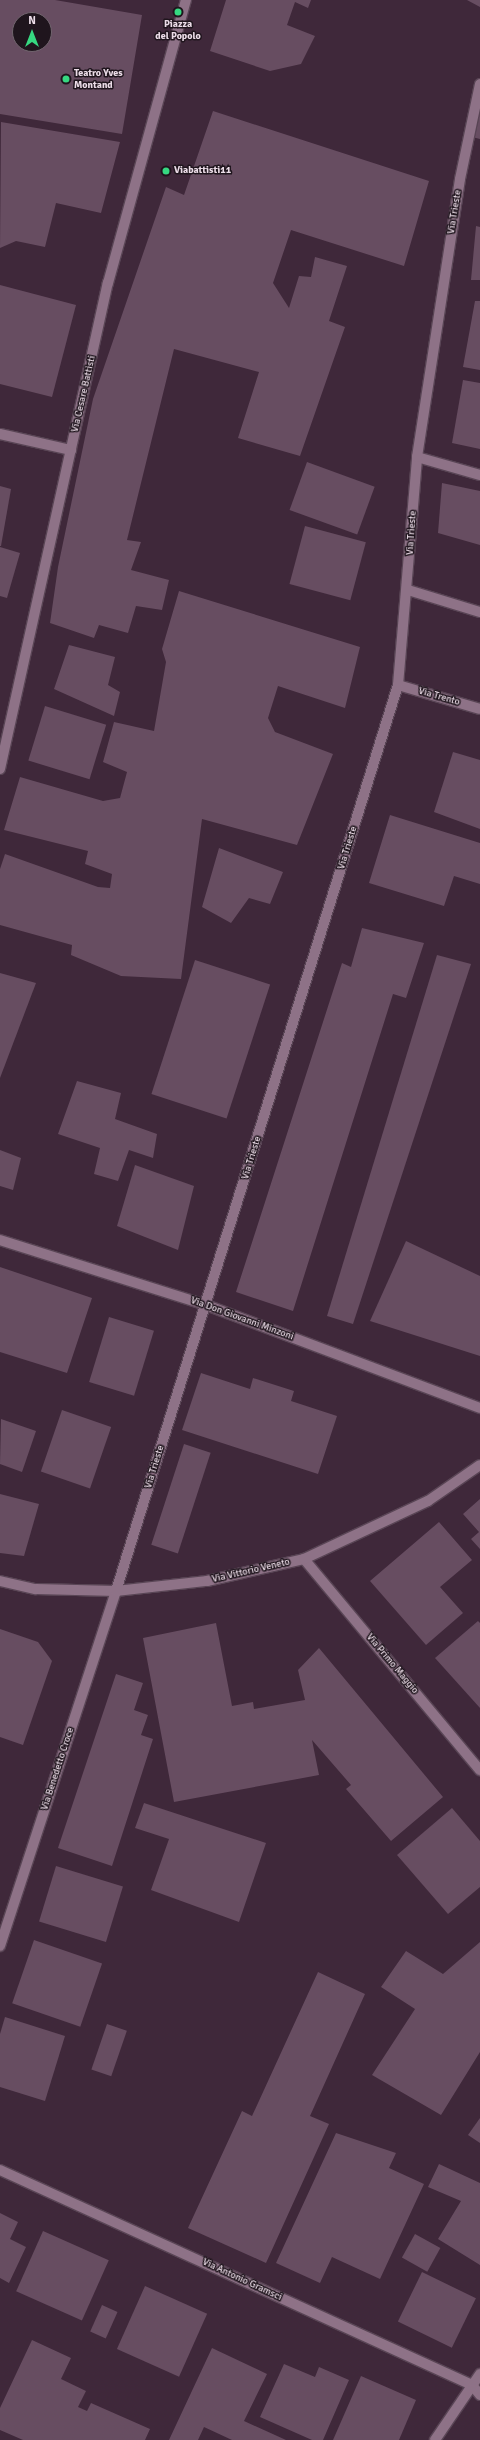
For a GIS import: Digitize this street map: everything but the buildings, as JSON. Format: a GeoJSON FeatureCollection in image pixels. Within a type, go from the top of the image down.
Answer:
{"type":"FeatureCollection","features":[{"type":"Feature","properties":{"kind":"street","name":"Via Cesare Battisti"},"geometry":{"type":"LineString","coordinates":[[0,769],[108,283],[186,0]]}},
{"type":"Feature","properties":{"kind":"street","name":"Via Trieste"},"geometry":{"type":"LineString","coordinates":[[116,1591],[398,685],[408,590],[417,457],[460,179],[480,84]]}},
{"type":"Feature","properties":{"kind":"street"},"geometry":{"type":"LineString","coordinates":[[0,434],[71,450]]}},
{"type":"Feature","properties":{"kind":"street"},"geometry":{"type":"LineString","coordinates":[[417,457],[480,475]]}},
{"type":"Feature","properties":{"kind":"street"},"geometry":{"type":"LineString","coordinates":[[408,590],[480,612]]}},
{"type":"Feature","properties":{"kind":"street","name":"Via Trento"},"geometry":{"type":"LineString","coordinates":[[398,685],[480,708]]}},
{"type":"Feature","properties":{"kind":"street","name":"Via Don Giovanni Minzoni"},"geometry":{"type":"LineString","coordinates":[[0,1240],[206,1305],[480,1408]]}},
{"type":"Feature","properties":{"kind":"street","name":"Via Vittorio Veneto"},"geometry":{"type":"LineString","coordinates":[[0,1581],[36,1589],[116,1591],[207,1581],[304,1559],[428,1500],[480,1465]]}},
{"type":"Feature","properties":{"kind":"street","name":"Via Primo Maggio"},"geometry":{"type":"LineString","coordinates":[[304,1559],[480,1770]]}},
{"type":"Feature","properties":{"kind":"street","name":"Via Benedetto Croce"},"geometry":{"type":"LineString","coordinates":[[0,1946],[116,1591]]}},
{"type":"Feature","properties":{"kind":"street","name":"Via Antonio Gramsci"},"geometry":{"type":"LineString","coordinates":[[0,2170],[472,2385],[480,2395]]}},
{"type":"Feature","properties":{"kind":"street"},"geometry":{"type":"LineString","coordinates":[[435,2440],[480,2374]]}},
{"type":"Feature","properties":{"kind":"place","name":"Piazza del Popolo"},"geometry":{"type":"Point","coordinates":[178,12]}},
{"type":"Feature","properties":{"kind":"place","name":"Teatro Yves Montand"},"geometry":{"type":"Point","coordinates":[66,79]}},
{"type":"Feature","properties":{"kind":"place","name":"Viabattisti11"},"geometry":{"type":"Point","coordinates":[166,171]}}]}
